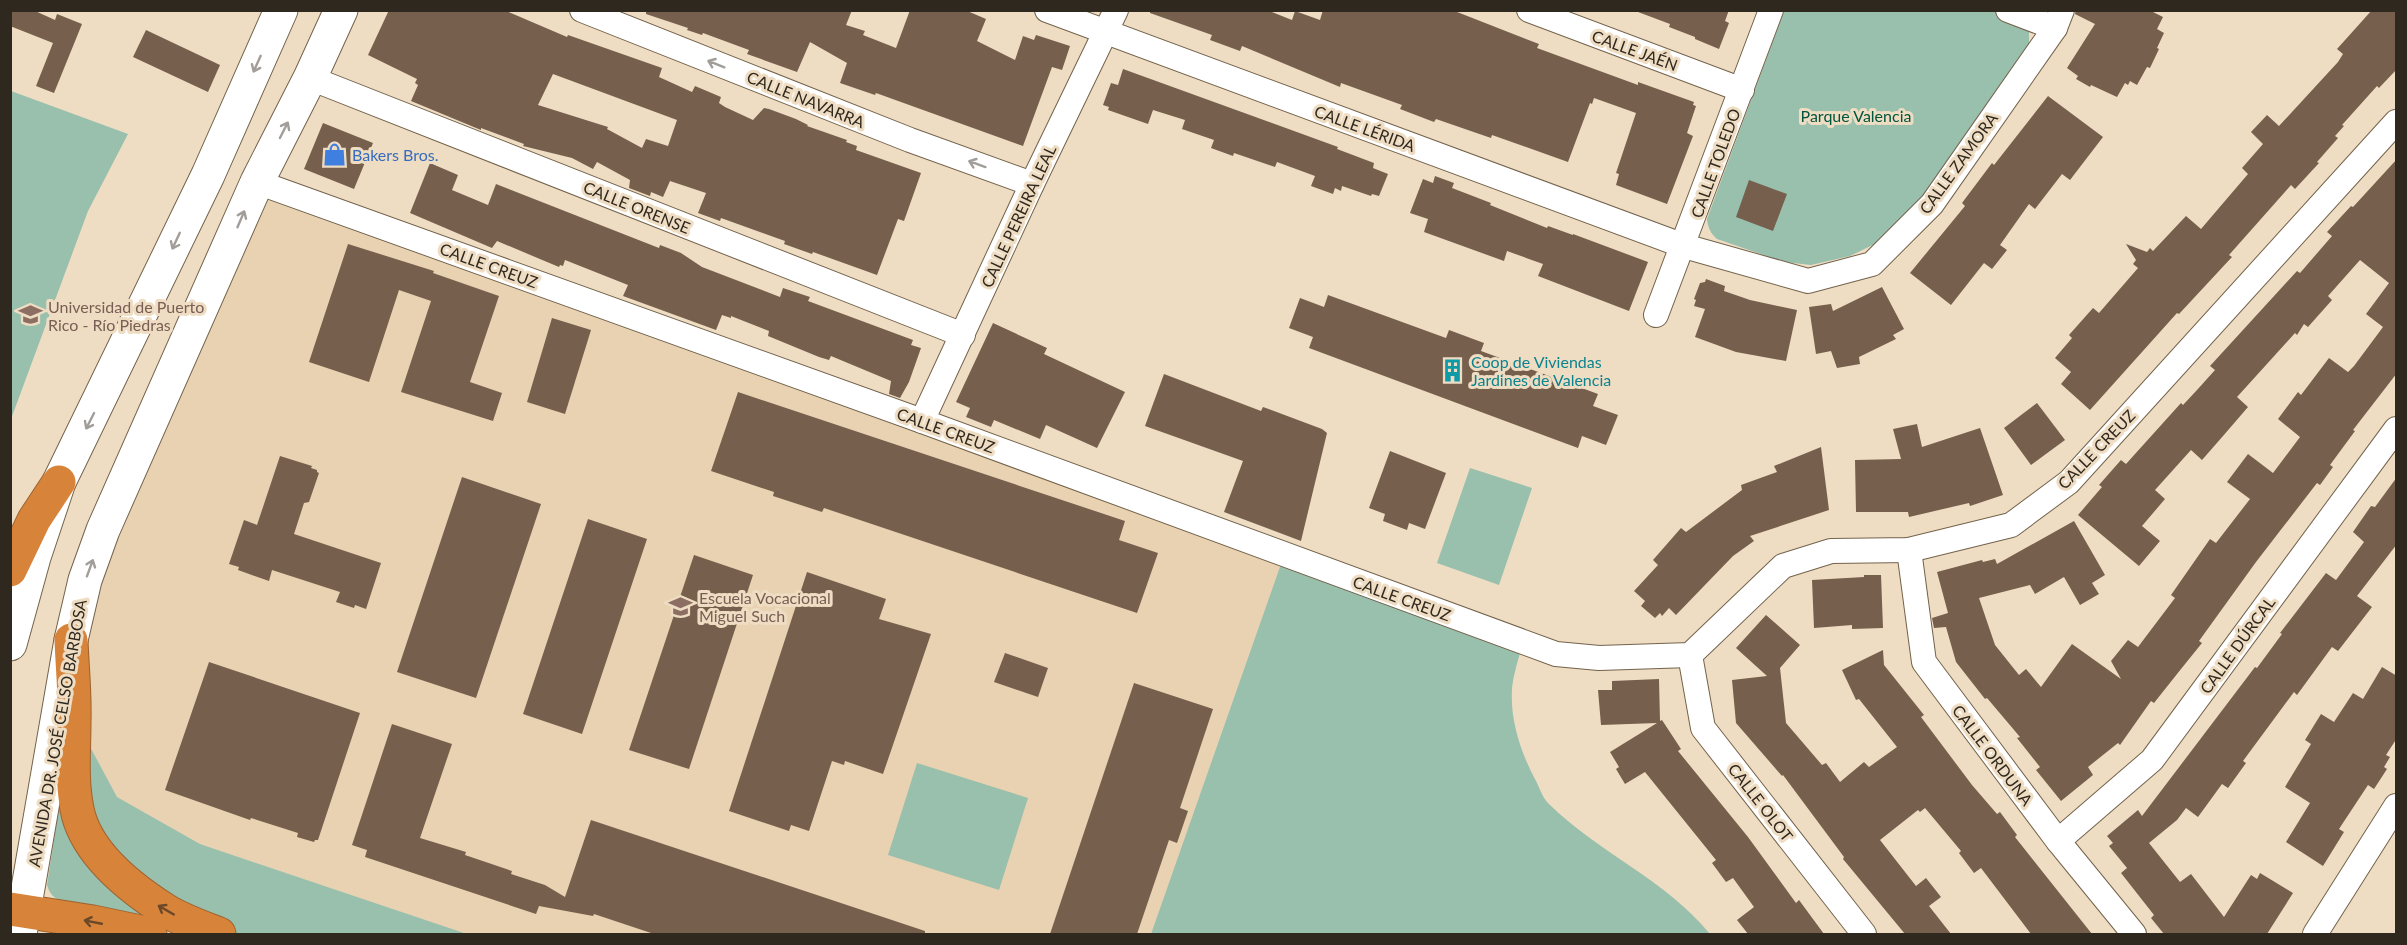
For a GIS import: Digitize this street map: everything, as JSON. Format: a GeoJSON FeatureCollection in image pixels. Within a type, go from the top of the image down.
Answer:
{"type":"FeatureCollection","features":[{"type":"Feature","properties":{"kind":"highway"},"geometry":{"type":"LineString","coordinates":[[10,570],[34,520],[59,482]]}},
{"type":"Feature","properties":{"kind":"highway"},"geometry":{"type":"LineString","coordinates":[[71,640],[74,722],[73,785],[77,811],[84,829],[111,867],[137,890],[166,911],[219,934]]}},
{"type":"Feature","properties":{"kind":"highway"},"geometry":{"type":"LineString","coordinates":[[18,918],[93,922],[150,934]]}},
{"type":"Feature","properties":{"kind":"main road"},"geometry":{"type":"LineString","coordinates":[[10,644],[34,558],[59,482],[208,175],[281,10]]}},
{"type":"Feature","properties":{"kind":"main road","name":"AVENIDA DR. JOSÉ CELSO BARBOSA"},"geometry":{"type":"LineString","coordinates":[[18,918],[71,640],[85,580],[103,530],[257,182],[310,78],[341,10]]}},
{"type":"Feature","properties":{"kind":"street","name":"CALLE NAVARRA"},"geometry":{"type":"LineString","coordinates":[[582,10],[910,140],[1032,184]]}},
{"type":"Feature","properties":{"kind":"street","name":"CALLE LÉRIDA"},"geometry":{"type":"LineString","coordinates":[[1047,10],[1111,21],[1684,246]]}},
{"type":"Feature","properties":{"kind":"street","name":"CALLE JAÉN"},"geometry":{"type":"LineString","coordinates":[[1529,10],[1742,90]]}},
{"type":"Feature","properties":{"kind":"street","name":"CALLE TOLEDO"},"geometry":{"type":"LineString","coordinates":[[1656,315],[1684,246],[1771,10]]}},
{"type":"Feature","properties":{"kind":"street"},"geometry":{"type":"LineString","coordinates":[[2008,10],[2058,19]]}},
{"type":"Feature","properties":{"kind":"street","name":"CALLE ZAMORA"},"geometry":{"type":"LineString","coordinates":[[1684,246],[1808,281],[1872,264],[1932,204],[2058,19]]}},
{"type":"Feature","properties":{"kind":"street","name":"CALLE PEREIRA LEAL"},"geometry":{"type":"LineString","coordinates":[[922,421],[1111,21]]}},
{"type":"Feature","properties":{"kind":"street","name":"CALLE ORENSE"},"geometry":{"type":"LineString","coordinates":[[310,78],[963,335]]}},
{"type":"Feature","properties":{"kind":"street","name":"CALLE CREUZ"},"geometry":{"type":"LineString","coordinates":[[257,182],[922,421],[1556,654],[1599,658],[1690,655],[1783,566],[1831,551],[1909,550],[2011,525],[2069,482],[2397,122]]}},
{"type":"Feature","properties":{"kind":"street","name":"CALLE DÚRCAL"},"geometry":{"type":"LineString","coordinates":[[2058,841],[2152,760],[2397,429]]}},
{"type":"Feature","properties":{"kind":"street","name":"CALLE ORDUNA"},"geometry":{"type":"LineString","coordinates":[[1909,550],[1924,662],[2058,841],[2134,934]]}},
{"type":"Feature","properties":{"kind":"street","name":"CALLE OLOT"},"geometry":{"type":"LineString","coordinates":[[1690,655],[1703,728],[1864,934]]}},
{"type":"Feature","properties":{"kind":"street"},"geometry":{"type":"LineString","coordinates":[[2315,934],[2397,806]]}},
{"type":"Feature","properties":{"kind":"shaded area","name":"Escuela Vocacional Miguel Such"},"geometry":{"type":"Polygon","coordinates":[[[262,198],[1281,564],[1151,934],[467,934],[200,844],[117,797],[87,741],[86,648],[110,552],[161,442],[262,198]]]}},
{"type":"Feature","properties":{"kind":"green space","name":"Parque Valencia"},"geometry":{"type":"Polygon","coordinates":[[[1784,11],[1999,11],[2029,31],[2029,44],[1922,204],[1883,240],[1850,256],[1811,265],[1784,262],[1717,239],[1710,230],[1707,219],[1784,11]]]}},
{"type":"Feature","properties":{"kind":"green space","name":"Universidad de Puerto Rico - Río Piedras"},"geometry":{"type":"Polygon","coordinates":[[[11,91],[128,134],[88,211],[11,419],[11,91]]]}},
{"type":"Feature","properties":{"kind":"green space"},"geometry":{"type":"Polygon","coordinates":[[[1470,468],[1532,488],[1499,585],[1437,563],[1470,468]]]}},
{"type":"Feature","properties":{"kind":"green space"},"geometry":{"type":"Polygon","coordinates":[[[1281,564],[1520,653],[1512,689],[1515,725],[1526,759],[1545,800],[1589,838],[1673,898],[1710,934],[1151,934],[1281,564]]]}},
{"type":"Feature","properties":{"kind":"green space"},"geometry":{"type":"Polygon","coordinates":[[[87,741],[117,797],[200,844],[467,934],[231,934],[189,918],[90,830],[87,741]]]}},
{"type":"Feature","properties":{"kind":"green space"},"geometry":{"type":"Polygon","coordinates":[[[917,763],[1028,798],[999,890],[888,855],[917,763]]]}},
{"type":"Feature","properties":{"kind":"green space"},"geometry":{"type":"Polygon","coordinates":[[[60,801],[145,912],[139,916],[62,901],[51,893],[47,885],[60,801]]]}},
{"type":"Feature","properties":{"kind":"building"},"geometry":{"type":"Polygon","coordinates":[[[10,10],[33,10],[55,20],[57,14],[82,24],[54,93],[36,86],[53,43],[10,26],[10,10]]]}},
{"type":"Feature","properties":{"kind":"building"},"geometry":{"type":"Polygon","coordinates":[[[389,10],[504,10],[567,37],[568,35],[662,68],[659,77],[692,92],[695,86],[721,97],[719,103],[753,120],[764,108],[769,109],[847,140],[846,142],[857,146],[856,150],[921,173],[904,221],[898,219],[877,275],[784,244],[785,241],[721,218],[720,221],[698,213],[706,193],[670,181],[663,197],[651,192],[650,196],[629,188],[630,180],[597,162],[593,169],[572,158],[523,146],[524,144],[481,128],[481,130],[411,101],[418,85],[415,83],[417,79],[368,55],[389,10]],[[553,74],[538,105],[608,127],[607,129],[642,148],[646,139],[668,146],[677,120],[553,74]]]}},
{"type":"Feature","properties":{"kind":"building"},"geometry":{"type":"Polygon","coordinates":[[[646,10],[852,10],[846,25],[865,31],[863,35],[896,48],[910,10],[965,10],[986,19],[977,41],[1015,60],[1023,36],[1034,40],[1036,35],[1070,46],[1062,70],[1052,67],[1023,146],[876,93],[875,95],[840,83],[847,63],[810,42],[797,72],[747,54],[749,50],[646,14],[646,10]]]}},
{"type":"Feature","properties":{"kind":"building"},"geometry":{"type":"Polygon","coordinates":[[[1150,10],[1267,10],[1292,20],[1295,11],[1320,20],[1323,10],[1452,10],[1539,44],[1537,48],[1638,85],[1638,82],[1694,102],[1693,105],[1696,106],[1687,133],[1693,136],[1667,204],[1616,185],[1619,174],[1616,173],[1636,113],[1594,98],[1592,104],[1590,103],[1568,162],[1492,135],[1491,138],[1436,119],[1434,122],[1400,109],[1402,105],[1341,83],[1340,87],[1242,46],[1240,51],[1210,40],[1212,35],[1150,13],[1150,10]]]}},
{"type":"Feature","properties":{"kind":"building"},"geometry":{"type":"Polygon","coordinates":[[[1638,10],[1729,10],[1725,21],[1729,23],[1719,49],[1669,27],[1670,24],[1638,12],[1638,10]]]}},
{"type":"Feature","properties":{"kind":"building"},"geometry":{"type":"Polygon","coordinates":[[[2076,10],[2149,10],[2163,17],[2157,29],[2164,33],[2157,48],[2159,49],[2150,68],[2147,67],[2137,85],[2130,81],[2128,85],[2125,83],[2117,97],[2076,79],[2078,76],[2067,68],[2095,24],[2075,14],[2076,10]]]}},
{"type":"Feature","properties":{"kind":"building"},"geometry":{"type":"Polygon","coordinates":[[[2372,10],[2397,10],[2397,69],[2379,88],[2377,86],[2342,125],[2344,126],[2335,136],[2338,138],[2317,162],[2319,163],[2295,189],[2291,185],[2229,255],[2232,257],[2179,314],[2177,313],[2090,410],[2061,384],[2071,372],[2055,358],[2072,338],[2069,335],[2093,308],[2099,313],[2138,268],[2133,264],[2136,260],[2126,244],[2147,252],[2150,248],[2153,251],[2186,216],[2201,229],[2248,174],[2242,168],[2263,144],[2251,132],[2267,115],[2279,126],[2338,62],[2343,54],[2337,49],[2372,10]]]}},
{"type":"Feature","properties":{"kind":"building"},"geometry":{"type":"Polygon","coordinates":[[[146,30],[220,65],[208,92],[133,57],[146,30]]]}},
{"type":"Feature","properties":{"kind":"building"},"geometry":{"type":"Polygon","coordinates":[[[1123,69],[1338,147],[1337,149],[1374,163],[1373,168],[1388,174],[1379,196],[1372,194],[1371,196],[1342,186],[1341,191],[1335,188],[1333,194],[1311,186],[1315,176],[1277,162],[1275,167],[1211,148],[1214,140],[1182,129],[1185,120],[1153,110],[1148,124],[1108,110],[1109,107],[1103,105],[1111,83],[1118,85],[1123,69]]]}},
{"type":"Feature","properties":{"kind":"building"},"geometry":{"type":"Polygon","coordinates":[[[2048,96],[2103,137],[2070,180],[2062,174],[2035,209],[2029,204],[2000,245],[2007,250],[1992,269],[1984,263],[1951,305],[1910,273],[1965,206],[1962,203],[1992,163],[1994,165],[2048,96]]]}},
{"type":"Feature","properties":{"kind":"building","name":"Bakers Bros."},"geometry":{"type":"Polygon","coordinates":[[[323,123],[373,143],[354,189],[304,169],[323,123]]]}},
{"type":"Feature","properties":{"kind":"building"},"geometry":{"type":"Polygon","coordinates":[[[2397,159],[2397,373],[2353,430],[2355,431],[2330,465],[2333,467],[2320,485],[2317,483],[2256,562],[2199,641],[2202,643],[2154,703],[2151,701],[2120,745],[2118,743],[2088,767],[2093,775],[2061,801],[2036,770],[2040,767],[2017,738],[2020,737],[1987,698],[1985,699],[1956,662],[1946,627],[1934,628],[1932,618],[1948,613],[1937,572],[1982,560],[1983,562],[1995,559],[1997,564],[2074,521],[2105,575],[2092,583],[2099,594],[2080,605],[2064,577],[2035,594],[2030,585],[1979,598],[1995,645],[2019,675],[2026,669],[2041,687],[2072,644],[2121,679],[2111,661],[2128,640],[2138,647],[2175,598],[2171,595],[2210,539],[2216,543],[2250,499],[2227,482],[2248,454],[2273,473],[2300,437],[2278,419],[2298,392],[2301,395],[2329,358],[2348,372],[2354,366],[2383,327],[2366,314],[2389,283],[2360,260],[2328,296],[2332,300],[2308,327],[2304,324],[2297,335],[2295,333],[2237,397],[2248,407],[2202,460],[2191,450],[2155,490],[2165,499],[2142,526],[2160,541],[2139,566],[2078,515],[2102,487],[2099,485],[2121,460],[2126,464],[2181,403],[2183,405],[2215,370],[2210,366],[2297,271],[2300,273],[2332,236],[2327,232],[2397,159]]]}},
{"type":"Feature","properties":{"kind":"building"},"geometry":{"type":"Polygon","coordinates":[[[430,163],[458,175],[452,190],[488,205],[496,184],[659,248],[660,245],[681,253],[702,267],[780,297],[783,288],[810,297],[808,301],[913,340],[911,345],[921,348],[909,382],[900,398],[889,394],[891,381],[831,356],[829,360],[819,357],[768,336],[769,331],[731,316],[731,318],[722,315],[716,330],[623,296],[628,285],[565,260],[563,266],[559,267],[497,241],[492,248],[410,213],[430,163]]]}},
{"type":"Feature","properties":{"kind":"building"},"geometry":{"type":"Polygon","coordinates":[[[1435,176],[1454,183],[1452,188],[1491,203],[1490,205],[1547,228],[1548,226],[1573,234],[1648,262],[1629,311],[1538,276],[1543,264],[1507,251],[1504,261],[1424,232],[1428,219],[1410,213],[1423,179],[1433,183],[1435,176]]]}},
{"type":"Feature","properties":{"kind":"building"},"geometry":{"type":"Polygon","coordinates":[[[1749,180],[1787,194],[1773,231],[1736,217],[1749,180]]]}},
{"type":"Feature","properties":{"kind":"building"},"geometry":{"type":"Polygon","coordinates":[[[348,244],[434,271],[433,273],[499,296],[470,382],[502,393],[493,421],[401,392],[431,301],[399,290],[369,382],[309,362],[348,244]]]}},
{"type":"Feature","properties":{"kind":"building"},"geometry":{"type":"Polygon","coordinates":[[[1706,279],[1725,286],[1724,291],[1750,300],[1797,310],[1786,361],[1736,352],[1695,337],[1705,309],[1694,306],[1696,300],[1694,299],[1700,283],[1705,282],[1706,279]]]}},
{"type":"Feature","properties":{"kind":"building"},"geometry":{"type":"Polygon","coordinates":[[[1882,287],[1904,329],[1893,335],[1896,339],[1859,357],[1860,364],[1837,368],[1831,351],[1816,354],[1809,307],[1831,304],[1833,311],[1882,287]]]}},
{"type":"Feature","properties":{"kind":"building","name":"Coop de Viviendas Jardines de Valencia"},"geometry":{"type":"Polygon","coordinates":[[[1328,295],[1446,338],[1449,330],[1484,343],[1481,351],[1598,394],[1593,406],[1618,415],[1606,445],[1582,436],[1578,448],[1309,348],[1313,337],[1289,328],[1300,298],[1324,307],[1328,295]]]}},
{"type":"Feature","properties":{"kind":"building"},"geometry":{"type":"Polygon","coordinates":[[[552,318],[591,330],[565,414],[527,402],[552,318]]]}},
{"type":"Feature","properties":{"kind":"building"},"geometry":{"type":"Polygon","coordinates":[[[993,323],[1047,348],[1044,354],[1125,392],[1097,448],[1046,425],[1040,439],[994,420],[991,427],[966,417],[970,408],[956,402],[993,323]]]}},
{"type":"Feature","properties":{"kind":"building"},"geometry":{"type":"Polygon","coordinates":[[[1164,374],[1261,411],[1263,407],[1322,429],[1327,433],[1301,541],[1224,512],[1243,461],[1145,426],[1164,374]]]}},
{"type":"Feature","properties":{"kind":"building"},"geometry":{"type":"Polygon","coordinates":[[[738,392],[1125,521],[1119,540],[1158,553],[1137,613],[824,508],[822,512],[773,496],[774,492],[711,471],[738,392]]]}},
{"type":"Feature","properties":{"kind":"building"},"geometry":{"type":"Polygon","coordinates":[[[2037,403],[2065,440],[2031,465],[2004,428],[2037,403]]]}},
{"type":"Feature","properties":{"kind":"building"},"geometry":{"type":"Polygon","coordinates":[[[1917,424],[1922,447],[1980,428],[2003,495],[1970,506],[1969,503],[1909,517],[1908,512],[1856,512],[1855,460],[1901,459],[1893,429],[1917,424]]]}},
{"type":"Feature","properties":{"kind":"building"},"geometry":{"type":"Polygon","coordinates":[[[1821,447],[1829,510],[1750,536],[1754,541],[1733,556],[1676,615],[1669,608],[1662,616],[1660,613],[1655,618],[1641,606],[1645,601],[1634,591],[1658,565],[1653,560],[1681,528],[1686,532],[1742,490],[1741,485],[1777,472],[1774,466],[1821,447]]]}},
{"type":"Feature","properties":{"kind":"building"},"geometry":{"type":"Polygon","coordinates":[[[1390,451],[1446,473],[1425,529],[1409,523],[1407,530],[1383,521],[1385,514],[1369,508],[1390,451]]]}},
{"type":"Feature","properties":{"kind":"building"},"geometry":{"type":"Polygon","coordinates":[[[280,456],[312,466],[311,468],[319,473],[309,502],[304,503],[294,534],[381,563],[366,609],[336,602],[340,592],[272,570],[269,581],[238,570],[239,567],[229,564],[244,520],[257,525],[280,456]]]}},
{"type":"Feature","properties":{"kind":"building"},"geometry":{"type":"Polygon","coordinates":[[[462,477],[541,504],[476,698],[397,672],[462,477]]]}},
{"type":"Feature","properties":{"kind":"building"},"geometry":{"type":"Polygon","coordinates":[[[2397,477],[2397,544],[2357,596],[2372,607],[2338,651],[2332,647],[2297,695],[2294,692],[2243,761],[2246,763],[2228,788],[2222,784],[2198,817],[2186,808],[2177,820],[2149,843],[2180,882],[2191,874],[2224,917],[2251,875],[2257,879],[2260,873],[2293,893],[2267,934],[2164,934],[2151,918],[2154,915],[2121,873],[2127,868],[2109,846],[2113,843],[2107,836],[2138,810],[2142,816],[2255,667],[2257,668],[2282,634],[2280,633],[2326,573],[2336,580],[2364,542],[2353,532],[2371,506],[2375,507],[2397,477]]]}},
{"type":"Feature","properties":{"kind":"building"},"geometry":{"type":"Polygon","coordinates":[[[588,519],[647,539],[582,734],[523,714],[588,519]]]}},
{"type":"Feature","properties":{"kind":"building"},"geometry":{"type":"Polygon","coordinates":[[[694,555],[753,575],[689,769],[629,750],[694,555]]]}},
{"type":"Feature","properties":{"kind":"building"},"geometry":{"type":"Polygon","coordinates":[[[807,572],[886,599],[879,619],[931,634],[883,774],[845,761],[844,765],[832,761],[809,831],[791,825],[789,831],[729,811],[807,572]]]}},
{"type":"Feature","properties":{"kind":"building"},"geometry":{"type":"Polygon","coordinates":[[[1864,575],[1881,575],[1883,628],[1852,629],[1852,625],[1814,628],[1812,580],[1864,577],[1864,575]]]}},
{"type":"Feature","properties":{"kind":"building"},"geometry":{"type":"Polygon","coordinates":[[[1766,615],[1800,645],[1780,668],[1786,723],[1822,765],[1826,763],[1840,782],[1864,762],[1869,767],[1897,747],[1859,699],[1856,700],[1842,670],[1883,650],[1884,665],[1924,715],[1921,717],[1972,785],[1997,814],[2000,812],[2017,835],[2015,837],[2092,934],[2031,934],[1981,868],[1974,873],[1959,853],[1961,851],[1925,808],[1920,812],[1918,810],[1880,840],[1916,886],[1926,878],[1941,897],[1929,906],[1951,934],[1905,934],[1843,859],[1844,857],[1783,775],[1736,723],[1732,680],[1767,676],[1736,648],[1766,615]]]}},
{"type":"Feature","properties":{"kind":"building"},"geometry":{"type":"Polygon","coordinates":[[[1005,653],[1048,668],[1038,697],[994,682],[1005,653]]]}},
{"type":"Feature","properties":{"kind":"building"},"geometry":{"type":"Polygon","coordinates":[[[209,662],[360,713],[318,840],[314,842],[297,837],[298,833],[251,818],[250,820],[165,790],[209,662]]]}},
{"type":"Feature","properties":{"kind":"building"},"geometry":{"type":"Polygon","coordinates":[[[2382,667],[2397,676],[2397,738],[2386,755],[2390,757],[2384,767],[2387,769],[2374,789],[2368,785],[2339,829],[2344,832],[2323,866],[2286,842],[2310,803],[2285,787],[2311,744],[2305,740],[2321,714],[2334,722],[2353,693],[2363,699],[2382,667]]]}},
{"type":"Feature","properties":{"kind":"building"},"geometry":{"type":"Polygon","coordinates":[[[1659,679],[1660,721],[1662,720],[1681,749],[1678,751],[1748,837],[1796,903],[1799,900],[1824,934],[1748,934],[1737,920],[1754,907],[1733,878],[1726,882],[1712,863],[1716,860],[1645,772],[1625,784],[1610,752],[1657,723],[1601,725],[1598,690],[1612,690],[1612,681],[1659,679]]]}},
{"type":"Feature","properties":{"kind":"building"},"geometry":{"type":"Polygon","coordinates":[[[1134,683],[1213,709],[1180,808],[1188,811],[1177,843],[1169,840],[1137,934],[1050,934],[1134,683]]]}},
{"type":"Feature","properties":{"kind":"building"},"geometry":{"type":"Polygon","coordinates":[[[392,724],[452,744],[420,838],[466,852],[465,855],[512,871],[511,874],[545,885],[565,897],[591,820],[925,931],[925,934],[654,934],[594,914],[593,916],[539,906],[536,914],[365,857],[367,850],[352,845],[392,724]]]}},
{"type":"Feature","properties":{"kind":"place","name":"Bakers Bros."},"geometry":{"type":"Point","coordinates":[334,154]}},
{"type":"Feature","properties":{"kind":"place","name":"Universidad de Puerto Rico - Río Piedras"},"geometry":{"type":"Point","coordinates":[30,315]}},
{"type":"Feature","properties":{"kind":"place","name":"Coop de Viviendas Jardines de Valencia"},"geometry":{"type":"Point","coordinates":[1453,370]}},
{"type":"Feature","properties":{"kind":"place","name":"Escuela Vocacional Miguel Such"},"geometry":{"type":"Point","coordinates":[681,606]}}]}
